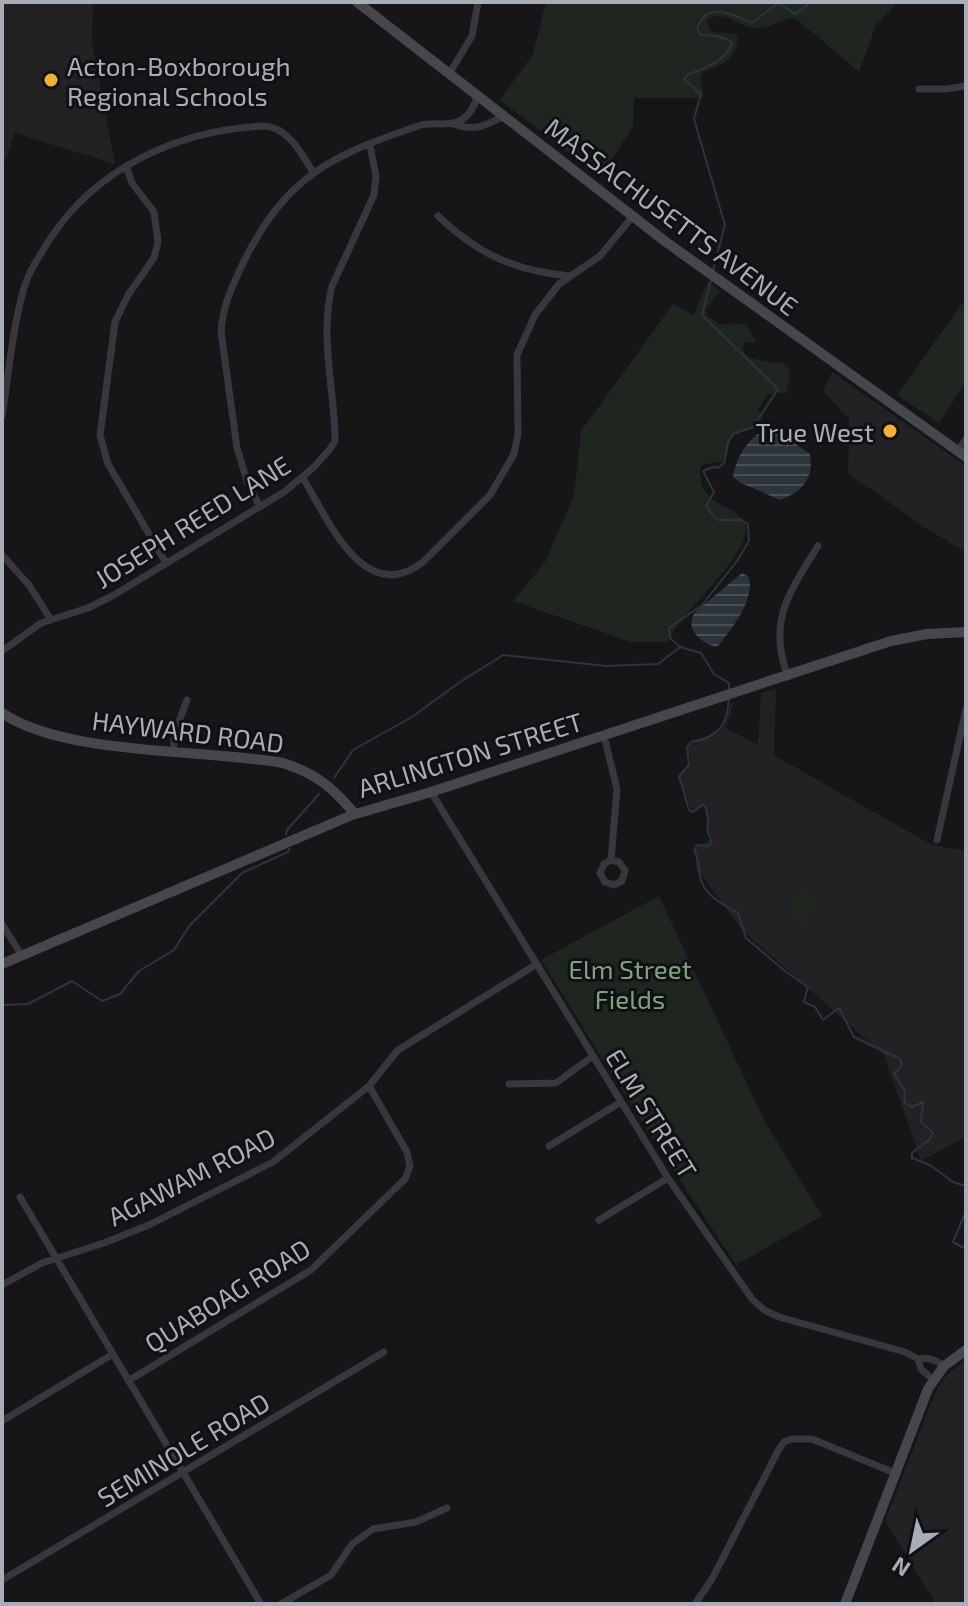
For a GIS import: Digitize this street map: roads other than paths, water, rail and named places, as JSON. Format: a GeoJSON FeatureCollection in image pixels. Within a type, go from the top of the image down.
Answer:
{"type":"FeatureCollection","features":[{"type":"Feature","properties":{"kind":"street","name":"MASSACHUSETTS AVENUE"},"geometry":{"type":"LineString","coordinates":[[357,2],[717,280],[962,454]]}},
{"type":"Feature","properties":{"kind":"street"},"geometry":{"type":"LineString","coordinates":[[449,74],[472,36],[478,2]]}},
{"type":"Feature","properties":{"kind":"street"},"geometry":{"type":"LineString","coordinates":[[919,89],[966,86]]}},
{"type":"Feature","properties":{"kind":"street"},"geometry":{"type":"LineString","coordinates":[[452,124],[462,120],[473,109],[477,96]]}},
{"type":"Feature","properties":{"kind":"street"},"geometry":{"type":"LineString","coordinates":[[260,507],[242,469],[237,448],[222,346],[223,312],[237,276],[264,225],[291,190],[313,172],[370,146],[418,126],[438,123],[481,128],[503,116]]}},
{"type":"Feature","properties":{"kind":"street"},"geometry":{"type":"LineString","coordinates":[[2,416],[20,306],[31,272],[71,210],[107,178],[178,141],[273,126],[292,142],[313,172]]}},
{"type":"Feature","properties":{"kind":"street","name":"JOSEPH REED LANE"},"geometry":{"type":"LineString","coordinates":[[2,651],[32,628],[88,608],[260,507],[303,478],[335,441],[327,351],[328,300],[374,195],[376,176],[370,146]]}},
{"type":"Feature","properties":{"kind":"street"},"geometry":{"type":"LineString","coordinates":[[126,166],[132,183],[154,212],[157,250],[120,308],[115,322],[100,435],[108,464],[166,563]]}},
{"type":"Feature","properties":{"kind":"street"},"geometry":{"type":"LineString","coordinates":[[438,216],[467,242],[497,260],[570,276]]}},
{"type":"Feature","properties":{"kind":"street"},"geometry":{"type":"LineString","coordinates":[[303,478],[358,563],[387,576],[412,571],[477,511],[514,454],[518,434],[517,355],[523,336],[541,305],[559,284],[600,256],[633,216]]}},
{"type":"Feature","properties":{"kind":"street"},"geometry":{"type":"LineString","coordinates":[[962,454],[966,439]]}},
{"type":"Feature","properties":{"kind":"street"},"geometry":{"type":"LineString","coordinates":[[788,677],[779,647],[781,615],[818,546]]}},
{"type":"Feature","properties":{"kind":"street"},"geometry":{"type":"LineString","coordinates":[[2,555],[29,585],[51,620]]}},
{"type":"Feature","properties":{"kind":"street","name":"ARLINGTON STREET"},"geometry":{"type":"LineString","coordinates":[[2,964],[355,814],[788,677],[891,641],[927,634],[966,632]]}},
{"type":"Feature","properties":{"kind":"street"},"geometry":{"type":"LineString","coordinates":[[173,751],[175,732],[187,700]]}},
{"type":"Feature","properties":{"kind":"street"},"geometry":{"type":"LineString","coordinates":[[937,840],[966,709]]}},
{"type":"Feature","properties":{"kind":"street","name":"HAYWARD ROAD"},"geometry":{"type":"LineString","coordinates":[[2,713],[46,733],[88,741],[269,760],[310,772],[334,790],[355,814]]}},
{"type":"Feature","properties":{"kind":"street"},"geometry":{"type":"LineString","coordinates":[[604,736],[617,789],[611,860]]}},
{"type":"Feature","properties":{"kind":"street","name":"ELM STREET"},"geometry":{"type":"LineString","coordinates":[[431,792],[668,1178],[743,1288],[760,1307],[786,1319],[905,1352],[918,1359],[926,1358],[944,1366]]}},
{"type":"Feature","properties":{"kind":"street"},"geometry":{"type":"LineString","coordinates":[[2,924],[22,956]]}},
{"type":"Feature","properties":{"kind":"street","name":"AGAWAM ROAD"},"geometry":{"type":"LineString","coordinates":[[2,1285],[55,1257],[137,1231],[264,1167],[369,1086],[398,1050],[537,964]]}},
{"type":"Feature","properties":{"kind":"street"},"geometry":{"type":"LineString","coordinates":[[509,1084],[555,1084],[593,1056]]}},
{"type":"Feature","properties":{"kind":"street","name":"QUABOAG ROAD"},"geometry":{"type":"LineString","coordinates":[[128,1381],[311,1270],[405,1179],[410,1166],[407,1152],[369,1086]]}},
{"type":"Feature","properties":{"kind":"street"},"geometry":{"type":"LineString","coordinates":[[549,1146],[621,1102]]}},
{"type":"Feature","properties":{"kind":"street"},"geometry":{"type":"LineString","coordinates":[[599,1220],[668,1178]]}},
{"type":"Feature","properties":{"kind":"street"},"geometry":{"type":"LineString","coordinates":[[20,1197],[261,1604]]}},
{"type":"Feature","properties":{"kind":"street"},"geometry":{"type":"LineString","coordinates":[[845,1604],[933,1380],[944,1366],[966,1350]]}},
{"type":"Feature","properties":{"kind":"street","name":"SEMINOLE ROAD"},"geometry":{"type":"LineString","coordinates":[[2,1580],[384,1352]]}},
{"type":"Feature","properties":{"kind":"street"},"geometry":{"type":"LineString","coordinates":[[2,1421],[113,1354]]}},
{"type":"Feature","properties":{"kind":"street"},"geometry":{"type":"LineString","coordinates":[[918,1359],[921,1369],[933,1380]]}},
{"type":"Feature","properties":{"kind":"street"},"geometry":{"type":"LineString","coordinates":[[695,1604],[705,1591],[784,1442],[800,1437],[812,1439],[895,1473]]}},
{"type":"Feature","properties":{"kind":"street"},"geometry":{"type":"LineString","coordinates":[[281,1604],[331,1575],[352,1544],[373,1529],[416,1522],[447,1508]]}},
{"type":"Feature","properties":{"kind":"waterway"},"geometry":{"type":"LineString","coordinates":[[713,270],[725,225],[694,119],[701,94],[684,79],[720,59],[730,49],[732,42],[718,36],[701,35],[697,29],[701,20],[713,12],[728,13],[752,23],[778,3],[795,14],[812,2]]}},
{"type":"Feature","properties":{"kind":"waterway"},"geometry":{"type":"LineString","coordinates":[[711,280],[702,315],[778,389],[753,427],[733,434],[724,463],[718,468],[703,471],[714,492],[706,506],[717,520],[741,520],[748,524],[749,541],[702,605],[669,628],[670,638],[680,647],[701,653],[714,674],[729,683],[729,690]]}},
{"type":"Feature","properties":{"kind":"waterway"},"geometry":{"type":"LineString","coordinates":[[334,778],[353,750],[412,717],[503,655],[606,666],[658,664],[680,647]]}},
{"type":"Feature","properties":{"kind":"waterway"},"geometry":{"type":"LineString","coordinates":[[729,697],[724,723],[715,733],[691,742],[687,747],[689,765],[679,776],[689,810],[693,812],[702,805],[706,807],[707,830],[712,843],[708,846],[697,845],[694,851],[702,883],[715,899],[738,913],[746,938],[808,987],[804,1002],[815,1007],[823,1020],[839,1008],[854,1037],[900,1059],[902,1065],[894,1074],[905,1091],[904,1102],[912,1107],[923,1102],[921,1122],[933,1133],[912,1153],[912,1158],[930,1165],[953,1182],[966,1186]]}},
{"type":"Feature","properties":{"kind":"waterway"},"geometry":{"type":"LineString","coordinates":[[286,835],[319,794]]}},
{"type":"Feature","properties":{"kind":"waterway"},"geometry":{"type":"LineString","coordinates":[[2,1005],[28,1004],[72,981],[102,1001],[120,994],[139,971],[174,950],[190,925],[242,873],[289,849]]}},
{"type":"Feature","properties":{"kind":"waterway"},"geometry":{"type":"LineString","coordinates":[[966,1211],[953,1242],[966,1249]]}},
{"type":"Feature","properties":{"kind":"place","name":"Acton-Boxborough Regional Schools"},"geometry":{"type":"Point","coordinates":[51,80]}},
{"type":"Feature","properties":{"kind":"place","name":"True West"},"geometry":{"type":"Point","coordinates":[890,431]}},
{"type":"Feature","properties":{"kind":"park label","name":"Elm Street Fields"},"geometry":{"type":"Point","coordinates":[630,983]}}]}
